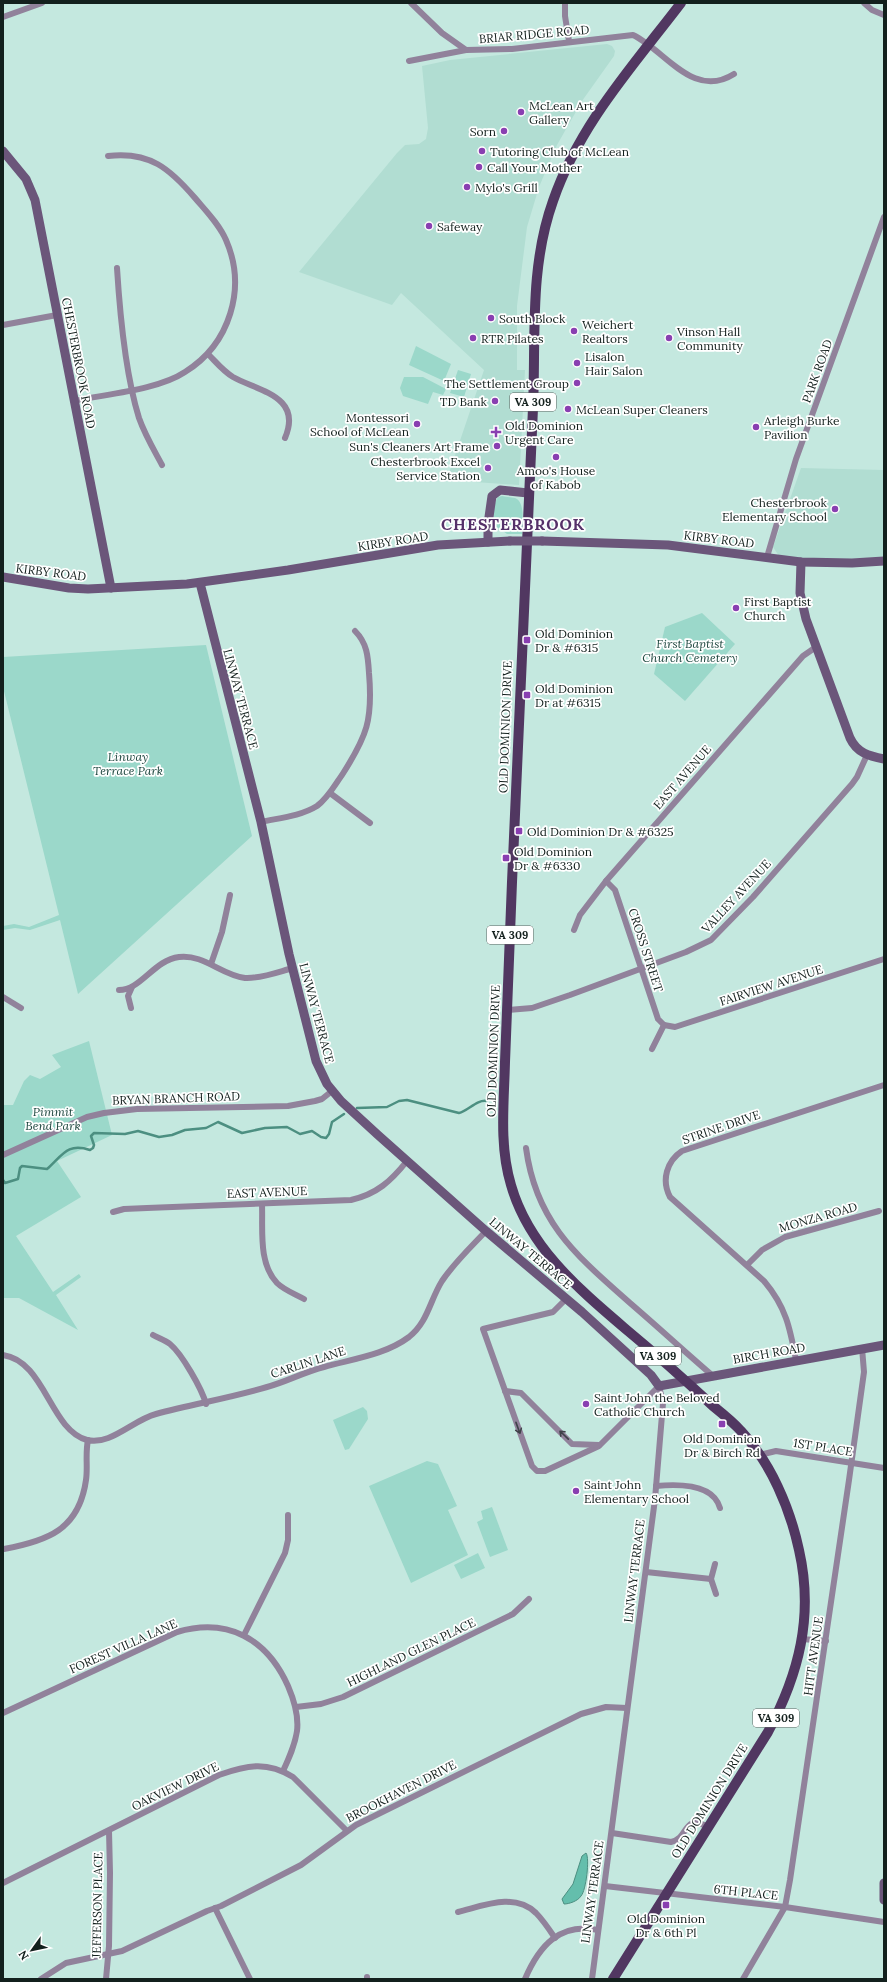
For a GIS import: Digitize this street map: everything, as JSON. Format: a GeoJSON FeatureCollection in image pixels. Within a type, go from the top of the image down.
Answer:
{"type":"FeatureCollection","features":[{"type":"Feature","properties":{"kind":"main road","name":"OLD DOMINION DRIVE"},"geometry":{"type":"LineString","coordinates":[[612,1979],[778,1714],[794,1676],[802,1638],[805,1596],[802,1564],[796,1538],[780,1492],[759,1455],[740,1430],[562,1272],[545,1251],[526,1221],[511,1186],[504,1151],[503,1133],[507,1010],[528,493],[534,383],[536,279],[552,204],[575,150],[589,125],[619,82],[681,3]]}},
{"type":"Feature","properties":{"kind":"street"},"geometry":{"type":"LineString","coordinates":[[3,17],[42,3]]}},
{"type":"Feature","properties":{"kind":"street","name":"BRIAR RIDGE ROAD"},"geometry":{"type":"LineString","coordinates":[[411,3],[442,33],[466,50],[512,49],[569,41],[633,35],[680,70],[703,81],[719,81],[734,74]]}},
{"type":"Feature","properties":{"kind":"street"},"geometry":{"type":"LineString","coordinates":[[565,3],[565,16],[569,41]]}},
{"type":"Feature","properties":{"kind":"street"},"geometry":{"type":"LineString","coordinates":[[864,3],[872,10],[884,14]]}},
{"type":"Feature","properties":{"kind":"street"},"geometry":{"type":"LineString","coordinates":[[409,61],[466,50]]}},
{"type":"Feature","properties":{"kind":"street","name":"CHESTERBROOK ROAD"},"geometry":{"type":"LineString","coordinates":[[3,151],[20,169],[32,189],[111,588]]}},
{"type":"Feature","properties":{"kind":"street"},"geometry":{"type":"LineString","coordinates":[[74,401],[173,379],[194,366],[208,354],[223,333],[233,307],[235,278],[231,253],[215,222],[170,171],[153,161],[140,157],[126,155],[108,156]]}},
{"type":"Feature","properties":{"kind":"street","name":"PARK ROAD"},"geometry":{"type":"LineString","coordinates":[[767,557],[796,459],[884,217]]}},
{"type":"Feature","properties":{"kind":"street"},"geometry":{"type":"LineString","coordinates":[[117,268],[123,336],[133,389],[143,429],[162,465]]}},
{"type":"Feature","properties":{"kind":"street"},"geometry":{"type":"LineString","coordinates":[[3,325],[57,315]]}},
{"type":"Feature","properties":{"kind":"street"},"geometry":{"type":"LineString","coordinates":[[208,354],[231,375],[266,391],[283,404],[289,424],[284,438]]}},
{"type":"Feature","properties":{"kind":"street"},"geometry":{"type":"LineString","coordinates":[[488,542],[489,513],[492,496],[496,492],[508,490],[528,493]]}},
{"type":"Feature","properties":{"kind":"street","name":"KIRBY ROAD"},"geometry":{"type":"LineString","coordinates":[[3,577],[69,588],[111,588],[200,583],[438,545],[510,541],[661,545],[801,562],[852,563],[884,561]]}},
{"type":"Feature","properties":{"kind":"street"},"geometry":{"type":"LineString","coordinates":[[801,562],[800,593],[806,619],[850,738],[857,749],[867,755],[884,759]]}},
{"type":"Feature","properties":{"kind":"street","name":"LINWAY TERRACE"},"geometry":{"type":"LineString","coordinates":[[200,583],[261,822],[293,968],[320,1072],[332,1092],[407,1161],[651,1375],[659,1386],[663,1403],[656,1486],[592,1979]]}},
{"type":"Feature","properties":{"kind":"street"},"geometry":{"type":"LineString","coordinates":[[261,822],[308,810],[323,800],[330,793],[357,752],[364,738],[370,716],[371,697],[367,652],[364,643],[355,631]]}},
{"type":"Feature","properties":{"kind":"street","name":"EAST AVENUE"},"geometry":{"type":"LineString","coordinates":[[574,930],[580,915],[606,881],[803,656],[816,648]]}},
{"type":"Feature","properties":{"kind":"street","name":"VALLEY AVENUE"},"geometry":{"type":"LineString","coordinates":[[507,1010],[532,1008],[641,970],[697,948],[711,940],[752,897],[852,784],[867,755]]}},
{"type":"Feature","properties":{"kind":"street"},"geometry":{"type":"LineString","coordinates":[[330,793],[370,824]]}},
{"type":"Feature","properties":{"kind":"street","name":"CROSS STREET"},"geometry":{"type":"LineString","coordinates":[[606,881],[615,890],[658,1019],[664,1026]]}},
{"type":"Feature","properties":{"kind":"street"},"geometry":{"type":"LineString","coordinates":[[212,964],[222,932],[230,895]]}},
{"type":"Feature","properties":{"kind":"street"},"geometry":{"type":"LineString","coordinates":[[119,990],[124,990],[133,986],[160,964],[169,959],[187,956],[212,964],[237,976],[246,978],[255,978],[293,968]]}},
{"type":"Feature","properties":{"kind":"street","name":"FAIRVIEW AVENUE"},"geometry":{"type":"LineString","coordinates":[[664,1026],[675,1027],[884,959]]}},
{"type":"Feature","properties":{"kind":"street"},"geometry":{"type":"LineString","coordinates":[[131,1008],[128,996],[133,986]]}},
{"type":"Feature","properties":{"kind":"street"},"geometry":{"type":"LineString","coordinates":[[3,997],[21,1008]]}},
{"type":"Feature","properties":{"kind":"street"},"geometry":{"type":"LineString","coordinates":[[652,1049],[664,1026]]}},
{"type":"Feature","properties":{"kind":"street","name":"STRINE DRIVE"},"geometry":{"type":"LineString","coordinates":[[796,1360],[791,1330],[781,1304],[764,1281],[670,1197],[665,1185],[671,1160],[682,1151],[884,1085]]}},
{"type":"Feature","properties":{"kind":"street","name":"BRYAN BRANCH ROAD"},"geometry":{"type":"LineString","coordinates":[[3,1155],[87,1117],[104,1113],[131,1109],[288,1106],[322,1099],[332,1092]]}},
{"type":"Feature","properties":{"kind":"street"},"geometry":{"type":"LineString","coordinates":[[526,1148],[532,1181],[539,1199],[556,1230],[568,1245],[600,1277],[713,1376]]}},
{"type":"Feature","properties":{"kind":"street","name":"EAST AVENUE"},"geometry":{"type":"LineString","coordinates":[[113,1212],[124,1209],[351,1200],[362,1198],[383,1187],[392,1180],[407,1161]]}},
{"type":"Feature","properties":{"kind":"street"},"geometry":{"type":"LineString","coordinates":[[262,1204],[263,1242],[267,1266],[277,1283],[304,1299]]}},
{"type":"Feature","properties":{"kind":"street","name":"MONZA ROAD"},"geometry":{"type":"LineString","coordinates":[[747,1265],[762,1250],[785,1237],[879,1211]]}},
{"type":"Feature","properties":{"kind":"street","name":"CARLIN LANE"},"geometry":{"type":"LineString","coordinates":[[88,1440],[100,1440],[113,1436],[147,1416],[179,1408],[206,1404],[269,1387],[313,1370],[382,1350],[404,1340],[417,1329],[425,1319],[448,1272],[486,1231]]}},
{"type":"Feature","properties":{"kind":"street"},"geometry":{"type":"LineString","coordinates":[[566,1299],[553,1312],[483,1329],[532,1466],[537,1471],[545,1471],[599,1446],[659,1386]]}},
{"type":"Feature","properties":{"kind":"street"},"geometry":{"type":"LineString","coordinates":[[153,1335],[164,1340],[176,1350],[200,1387],[206,1404]]}},
{"type":"Feature","properties":{"kind":"street","name":"BIRCH ROAD"},"geometry":{"type":"LineString","coordinates":[[659,1386],[884,1345]]}},
{"type":"Feature","properties":{"kind":"street","name":"HITT AVENUE"},"geometry":{"type":"LineString","coordinates":[[743,1979],[785,1907],[798,1836],[864,1372],[862,1348]]}},
{"type":"Feature","properties":{"kind":"street"},"geometry":{"type":"LineString","coordinates":[[3,1354],[15,1358],[30,1370],[67,1426],[76,1435],[88,1440],[84,1490],[75,1511],[67,1522],[59,1530],[42,1540],[4,1548]]}},
{"type":"Feature","properties":{"kind":"street"},"geometry":{"type":"LineString","coordinates":[[505,1391],[521,1393],[572,1444],[599,1446]]}},
{"type":"Feature","properties":{"kind":"street","name":"1ST PLACE"},"geometry":{"type":"LineString","coordinates":[[759,1455],[776,1451],[884,1468]]}},
{"type":"Feature","properties":{"kind":"street"},"geometry":{"type":"LineString","coordinates":[[656,1486],[676,1484],[705,1490],[714,1495],[720,1508]]}},
{"type":"Feature","properties":{"kind":"street"},"geometry":{"type":"LineString","coordinates":[[244,1635],[285,1553],[288,1540],[288,1515]]}},
{"type":"Feature","properties":{"kind":"street"},"geometry":{"type":"LineString","coordinates":[[715,1564],[711,1579],[716,1594]]}},
{"type":"Feature","properties":{"kind":"street"},"geometry":{"type":"LineString","coordinates":[[646,1572],[711,1579]]}},
{"type":"Feature","properties":{"kind":"street","name":"HIGHLAND GLEN PLACE"},"geometry":{"type":"LineString","coordinates":[[296,1707],[321,1704],[343,1697],[514,1614],[528,1599]]}},
{"type":"Feature","properties":{"kind":"street","name":"FOREST VILLA LANE"},"geometry":{"type":"LineString","coordinates":[[3,1713],[177,1632],[196,1628],[216,1627],[244,1635],[259,1645],[277,1666],[285,1679],[296,1707],[297,1731],[292,1752],[283,1771]]}},
{"type":"Feature","properties":{"kind":"street"},"geometry":{"type":"LineString","coordinates":[[802,1638],[826,1641]]}},
{"type":"Feature","properties":{"kind":"street","name":"BROOKHAVEN DRIVE"},"geometry":{"type":"LineString","coordinates":[[41,1979],[66,1963],[108,1955],[142,1943],[295,1869],[319,1853],[347,1831],[581,1714],[606,1707],[627,1708]]}},
{"type":"Feature","properties":{"kind":"street","name":"OAKVIEW DRIVE"},"geometry":{"type":"LineString","coordinates":[[3,1883],[219,1775],[235,1770],[261,1766],[283,1771],[293,1777],[347,1831]]}},
{"type":"Feature","properties":{"kind":"street"},"geometry":{"type":"LineString","coordinates":[[612,1833],[671,1842],[678,1839],[689,1824],[693,1822],[698,1822],[708,1826]]}},
{"type":"Feature","properties":{"kind":"street","name":"JEFFERSON PLACE"},"geometry":{"type":"LineString","coordinates":[[106,1979],[110,1873],[108,1831]]}},
{"type":"Feature","properties":{"kind":"street"},"geometry":{"type":"LineString","coordinates":[[884,1883],[884,1900]]}},
{"type":"Feature","properties":{"kind":"street","name":"6TH PLACE"},"geometry":{"type":"LineString","coordinates":[[605,1886],[785,1907],[884,1922]]}},
{"type":"Feature","properties":{"kind":"street"},"geometry":{"type":"LineString","coordinates":[[458,1912],[509,1901],[520,1903],[535,1912],[555,1938]]}},
{"type":"Feature","properties":{"kind":"street"},"geometry":{"type":"LineString","coordinates":[[215,1908],[250,1979]]}},
{"type":"Feature","properties":{"kind":"street"},"geometry":{"type":"LineString","coordinates":[[525,1979],[540,1952],[555,1938],[568,1930],[577,1928],[598,1930]]}},
{"type":"Feature","properties":{"kind":"shaded area"},"geometry":{"type":"Polygon","coordinates":[[[607,44],[612,46],[615,51],[614,56],[582,101],[557,145],[539,187],[527,227],[517,306],[517,370],[525,370],[519,485],[475,482],[449,473],[484,370],[401,293],[392,305],[299,272],[397,153],[405,145],[419,144],[426,139],[428,128],[422,66],[450,60],[607,44]]]}},
{"type":"Feature","properties":{"kind":"shaded area","name":"Chesterbrook Elementary School"},"geometry":{"type":"Polygon","coordinates":[[[801,468],[884,470],[884,558],[828,562],[779,556],[773,547],[801,468]]]}},
{"type":"Feature","properties":{"kind":"shaded area"},"geometry":{"type":"Polygon","coordinates":[[[586,1853],[588,1861],[586,1882],[583,1893],[576,1901],[564,1904],[562,1899],[573,1884],[582,1856],[586,1853]]]}},
{"type":"Feature","properties":{"kind":"green space"},"geometry":{"type":"Polygon","coordinates":[[[416,346],[451,364],[444,381],[409,365],[416,346]]]}},
{"type":"Feature","properties":{"kind":"green space"},"geometry":{"type":"Polygon","coordinates":[[[458,370],[471,374],[464,397],[450,393],[458,370]]]}},
{"type":"Feature","properties":{"kind":"green space"},"geometry":{"type":"Polygon","coordinates":[[[404,377],[423,377],[446,389],[443,395],[433,392],[428,404],[403,396],[400,388],[404,377]]]}},
{"type":"Feature","properties":{"kind":"green space"},"geometry":{"type":"Polygon","coordinates":[[[502,496],[515,498],[521,504],[523,514],[522,534],[507,534],[499,528],[495,529],[493,517],[494,508],[498,497],[502,496]]]}},
{"type":"Feature","properties":{"kind":"green space","name":"First Baptist Church Cemetery"},"geometry":{"type":"Polygon","coordinates":[[[702,613],[735,644],[685,701],[654,674],[665,627],[702,613]]]}},
{"type":"Feature","properties":{"kind":"green space","name":"Linway Terrace Park"},"geometry":{"type":"Polygon","coordinates":[[[206,645],[252,836],[78,994],[60,920],[30,930],[15,928],[3,930],[3,926],[14,924],[29,927],[59,915],[3,687],[3,657],[206,645]]]}},
{"type":"Feature","properties":{"kind":"green space","name":"Pimmit Bend Park"},"geometry":{"type":"Polygon","coordinates":[[[89,1041],[112,1135],[57,1161],[81,1197],[16,1236],[53,1292],[79,1274],[81,1277],[56,1295],[78,1330],[19,1298],[3,1298],[3,1105],[13,1105],[24,1081],[30,1075],[40,1079],[61,1067],[52,1055],[89,1041]]]}},
{"type":"Feature","properties":{"kind":"green space"},"geometry":{"type":"Polygon","coordinates":[[[363,1407],[367,1411],[368,1419],[349,1449],[345,1450],[333,1420],[363,1407]]]}},
{"type":"Feature","properties":{"kind":"green space"},"geometry":{"type":"Polygon","coordinates":[[[427,1461],[438,1464],[457,1506],[448,1510],[468,1555],[411,1583],[369,1486],[427,1461]]]}},
{"type":"Feature","properties":{"kind":"green space"},"geometry":{"type":"Polygon","coordinates":[[[492,1507],[508,1550],[490,1557],[477,1522],[483,1519],[481,1511],[492,1507]]]}},
{"type":"Feature","properties":{"kind":"green space"},"geometry":{"type":"Polygon","coordinates":[[[478,1553],[485,1568],[461,1579],[454,1565],[478,1553]]]}},
{"type":"Feature","properties":{"kind":"waterway"},"geometry":{"type":"LineString","coordinates":[[357,1108],[387,1107],[399,1101],[407,1100],[459,1113],[476,1103],[487,1101]]}},
{"type":"Feature","properties":{"kind":"waterway"},"geometry":{"type":"LineString","coordinates":[[3,1180],[5,1183],[18,1179],[20,1168],[22,1166],[47,1169],[61,1155],[70,1149],[82,1148],[90,1150],[94,1145],[91,1136],[94,1133],[125,1134],[138,1131],[159,1137],[172,1135],[185,1130],[206,1128],[218,1122],[242,1133],[265,1128],[287,1127],[300,1134],[312,1131],[321,1137],[326,1138],[329,1134],[332,1122],[344,1114]]}},
{"type":"Feature","properties":{"kind":"place","name":"McLean Art Gallery"},"geometry":{"type":"Point","coordinates":[521,112]}},
{"type":"Feature","properties":{"kind":"place","name":"Sorn"},"geometry":{"type":"Point","coordinates":[504,131]}},
{"type":"Feature","properties":{"kind":"place","name":"Tutoring Club of McLean"},"geometry":{"type":"Point","coordinates":[482,151]}},
{"type":"Feature","properties":{"kind":"place","name":"Call Your Mother"},"geometry":{"type":"Point","coordinates":[479,167]}},
{"type":"Feature","properties":{"kind":"place","name":"Mylo's Grill"},"geometry":{"type":"Point","coordinates":[467,187]}},
{"type":"Feature","properties":{"kind":"place","name":"Safeway"},"geometry":{"type":"Point","coordinates":[429,226]}},
{"type":"Feature","properties":{"kind":"place","name":"South Block"},"geometry":{"type":"Point","coordinates":[491,318]}},
{"type":"Feature","properties":{"kind":"place","name":"Weichert Realtors"},"geometry":{"type":"Point","coordinates":[574,331]}},
{"type":"Feature","properties":{"kind":"place","name":"RTR Pilates"},"geometry":{"type":"Point","coordinates":[473,338]}},
{"type":"Feature","properties":{"kind":"place","name":"Vinson Hall Community"},"geometry":{"type":"Point","coordinates":[669,338]}},
{"type":"Feature","properties":{"kind":"place","name":"Lisalon Hair Salon"},"geometry":{"type":"Point","coordinates":[577,363]}},
{"type":"Feature","properties":{"kind":"place","name":"The Settlement Group"},"geometry":{"type":"Point","coordinates":[577,383]}},
{"type":"Feature","properties":{"kind":"place","name":"TD Bank"},"geometry":{"type":"Point","coordinates":[495,401]}},
{"type":"Feature","properties":{"kind":"place","name":"McLean Super Cleaners"},"geometry":{"type":"Point","coordinates":[568,409]}},
{"type":"Feature","properties":{"kind":"place","name":"Montessori School of McLean"},"geometry":{"type":"Point","coordinates":[417,424]}},
{"type":"Feature","properties":{"kind":"place","name":"Arleigh Burke Pavilion"},"geometry":{"type":"Point","coordinates":[756,427]}},
{"type":"Feature","properties":{"kind":"place","name":"Old Dominion Urgent Care"},"geometry":{"type":"Point","coordinates":[496,432]}},
{"type":"Feature","properties":{"kind":"place","name":"Sun's Cleaners Art Frame"},"geometry":{"type":"Point","coordinates":[497,446]}},
{"type":"Feature","properties":{"kind":"place","name":"Amoo's House of Kabob"},"geometry":{"type":"Point","coordinates":[556,457]}},
{"type":"Feature","properties":{"kind":"place","name":"Chesterbrook Excel Service Station"},"geometry":{"type":"Point","coordinates":[488,468]}},
{"type":"Feature","properties":{"kind":"place","name":"Chesterbrook Elementary School"},"geometry":{"type":"Point","coordinates":[835,509]}},
{"type":"Feature","properties":{"kind":"place","name":"First Baptist Church"},"geometry":{"type":"Point","coordinates":[736,608]}},
{"type":"Feature","properties":{"kind":"place","name":"Old Dominion Dr & #6315"},"geometry":{"type":"Point","coordinates":[527,640]}},
{"type":"Feature","properties":{"kind":"place","name":"Old Dominion Dr at #6315"},"geometry":{"type":"Point","coordinates":[527,695]}},
{"type":"Feature","properties":{"kind":"place","name":"Old Dominion Dr & #6325"},"geometry":{"type":"Point","coordinates":[519,831]}},
{"type":"Feature","properties":{"kind":"place","name":"Old Dominion Dr & #6330"},"geometry":{"type":"Point","coordinates":[506,858]}},
{"type":"Feature","properties":{"kind":"place","name":"Saint John the Beloved Catholic Church"},"geometry":{"type":"Point","coordinates":[586,1404]}},
{"type":"Feature","properties":{"kind":"place","name":"Old Dominion Dr & Birch Rd"},"geometry":{"type":"Point","coordinates":[722,1424]}},
{"type":"Feature","properties":{"kind":"place","name":"Saint John Elementary School"},"geometry":{"type":"Point","coordinates":[576,1491]}},
{"type":"Feature","properties":{"kind":"place","name":"Old Dominion Dr & 6th Pl"},"geometry":{"type":"Point","coordinates":[666,1905]}},
{"type":"Feature","properties":{"kind":"district","name":"CHESTERBROOK"},"geometry":{"type":"Point","coordinates":[513,524]}}]}
